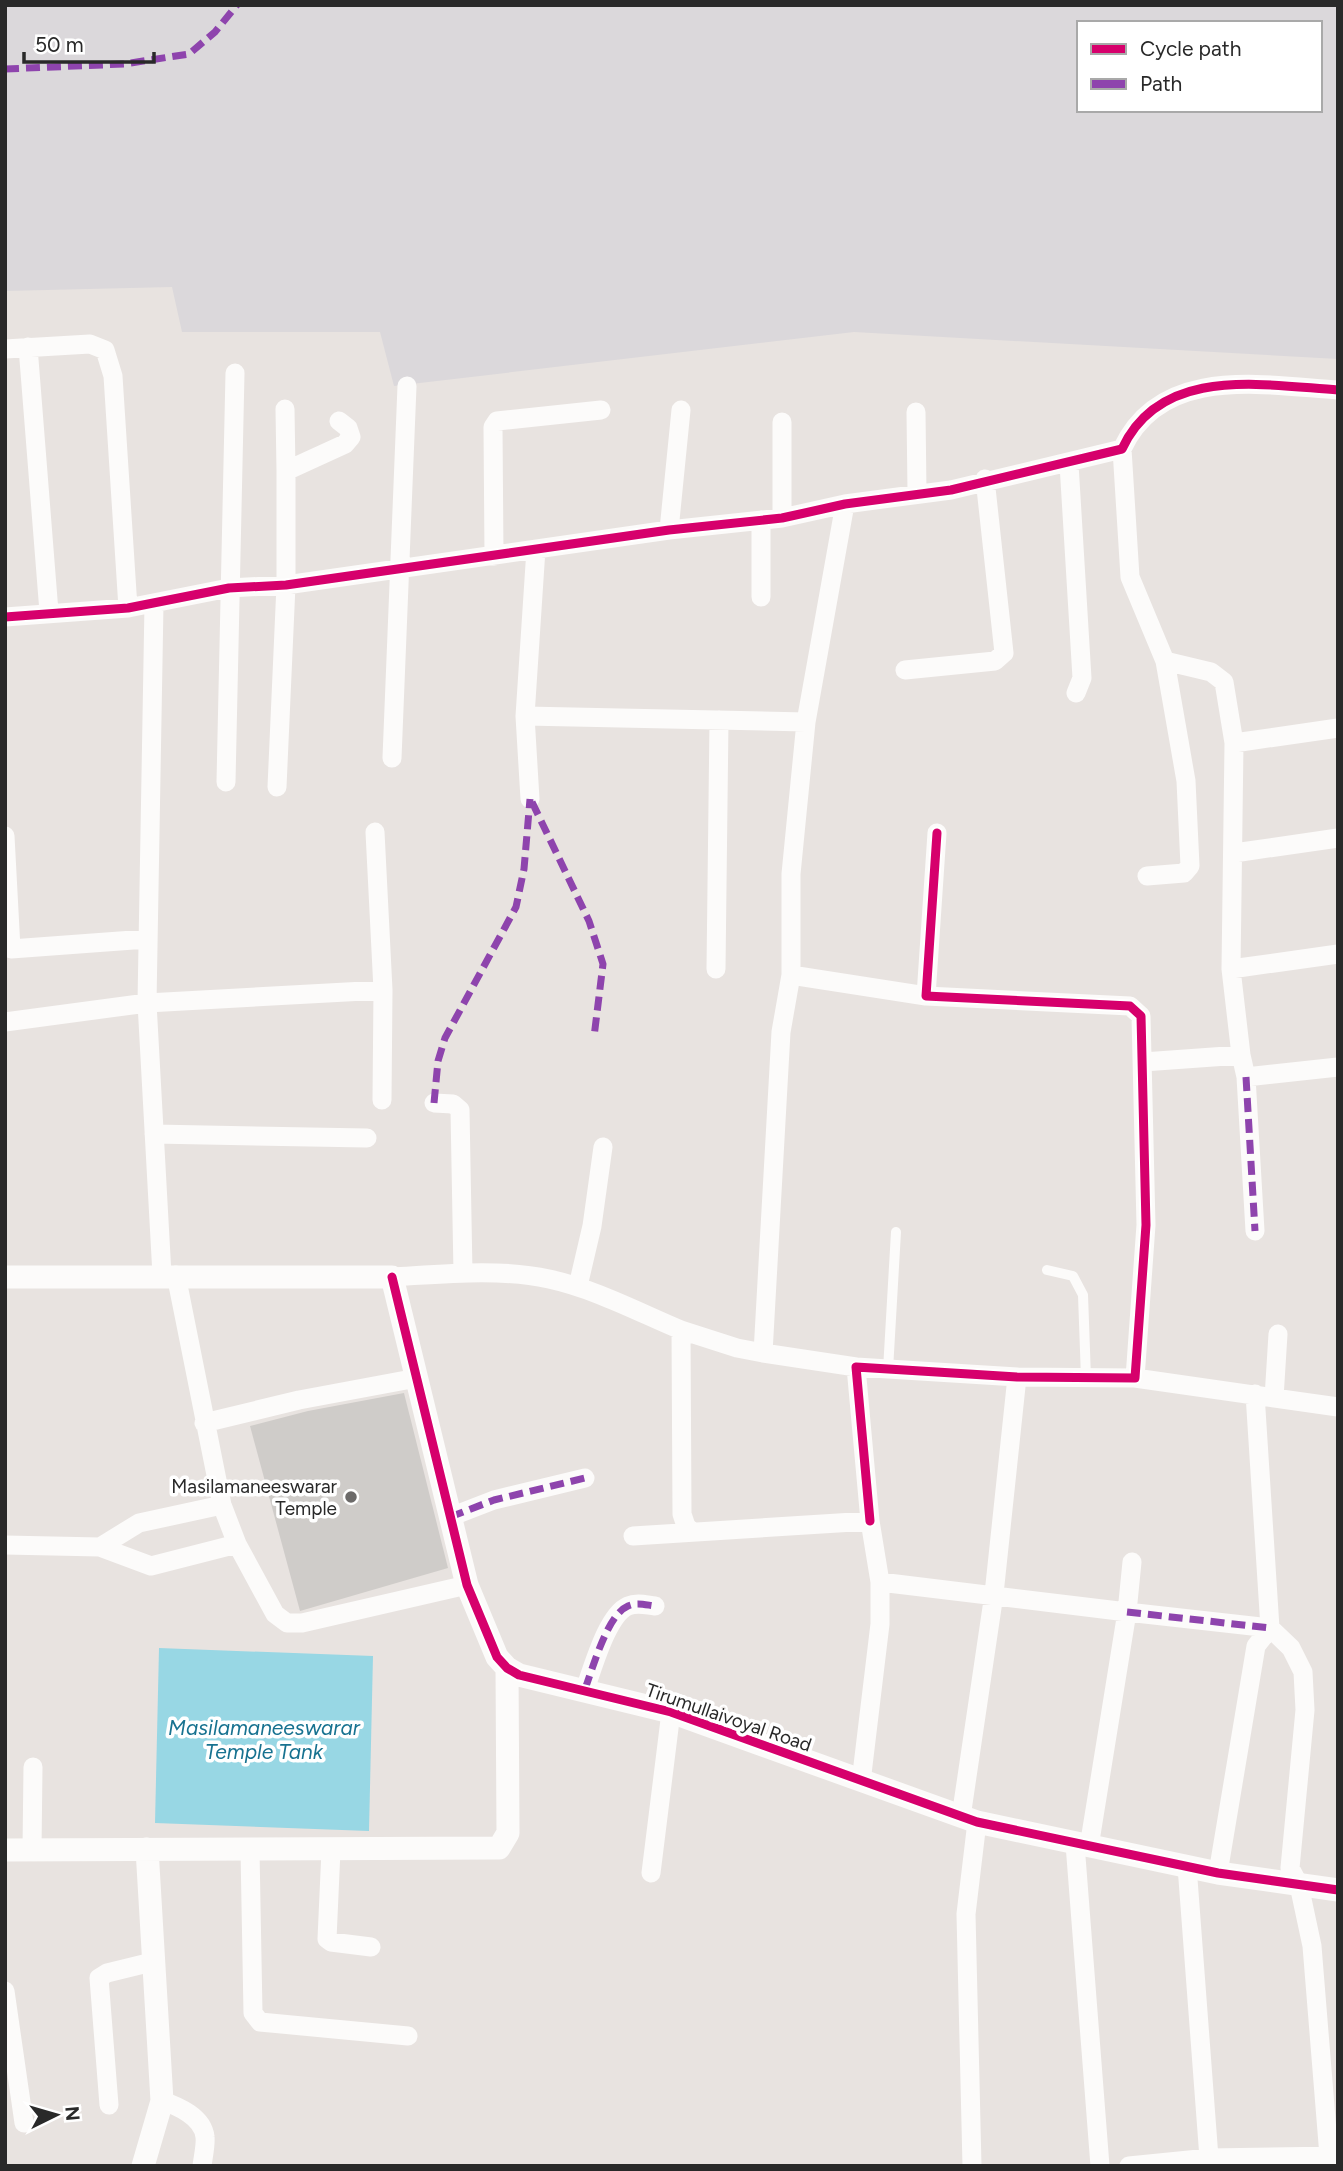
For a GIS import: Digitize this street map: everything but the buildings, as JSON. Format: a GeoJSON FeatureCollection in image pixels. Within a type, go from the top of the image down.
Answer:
{"type":"FeatureCollection","features":[{"type":"Feature","properties":{"kind":"street"},"geometry":{"type":"LineString","coordinates":[[5,349],[90,344],[105,350],[111,365],[128,608]]}},
{"type":"Feature","properties":{"kind":"street"},"geometry":{"type":"LineString","coordinates":[[28,347],[49,612]]}},
{"type":"Feature","properties":{"kind":"street"},"geometry":{"type":"LineString","coordinates":[[226,782],[235,373]]}},
{"type":"Feature","properties":{"kind":"street"},"geometry":{"type":"LineString","coordinates":[[1147,876],[1184,873],[1190,866],[1186,781],[1165,661],[1130,578],[1122,449],[1129,434],[1167,399],[1226,383],[1338,390]]}},
{"type":"Feature","properties":{"kind":"street"},"geometry":{"type":"LineString","coordinates":[[392,758],[407,386]]}},
{"type":"Feature","properties":{"kind":"street"},"geometry":{"type":"LineString","coordinates":[[278,787],[286,585],[285,409]]}},
{"type":"Feature","properties":{"kind":"street"},"geometry":{"type":"LineString","coordinates":[[494,556],[493,427],[496,421],[601,410]]}},
{"type":"Feature","properties":{"kind":"street"},"geometry":{"type":"LineString","coordinates":[[669,530],[681,410]]}},
{"type":"Feature","properties":{"kind":"street"},"geometry":{"type":"LineString","coordinates":[[916,411],[917,492]]}},
{"type":"Feature","properties":{"kind":"street"},"geometry":{"type":"LineString","coordinates":[[286,471],[345,444],[351,437],[348,428],[339,421]]}},
{"type":"Feature","properties":{"kind":"street"},"geometry":{"type":"LineString","coordinates":[[782,422],[782,518]]}},
{"type":"Feature","properties":{"kind":"street"},"geometry":{"type":"LineString","coordinates":[[5,617],[128,608],[229,588],[286,585],[669,530],[782,518],[845,504],[951,489],[985,479],[1069,464],[1122,449]]}},
{"type":"Feature","properties":{"kind":"street"},"geometry":{"type":"LineString","coordinates":[[1069,464],[1082,678],[1076,693]]}},
{"type":"Feature","properties":{"kind":"street"},"geometry":{"type":"LineString","coordinates":[[905,670],[995,661],[1004,653],[985,479]]}},
{"type":"Feature","properties":{"kind":"street"},"geometry":{"type":"LineString","coordinates":[[763,1353],[781,1032],[790,975],[791,874],[806,722],[845,504]]}},
{"type":"Feature","properties":{"kind":"street"},"geometry":{"type":"LineString","coordinates":[[761,520],[761,597]]}},
{"type":"Feature","properties":{"kind":"street"},"geometry":{"type":"LineString","coordinates":[[530,799],[525,716],[536,550]]}},
{"type":"Feature","properties":{"kind":"street"},"geometry":{"type":"LineString","coordinates":[[154,604],[147,939],[147,1003],[154,1134],[169,1275],[222,1505],[237,1544],[275,1614],[288,1623],[302,1623],[467,1585]]}},
{"type":"Feature","properties":{"kind":"street"},"geometry":{"type":"LineString","coordinates":[[1165,661],[1211,672],[1224,682],[1234,743],[1231,969],[1246,1077],[1255,1231]]}},
{"type":"Feature","properties":{"kind":"street"},"geometry":{"type":"LineString","coordinates":[[525,716],[806,722]]}},
{"type":"Feature","properties":{"kind":"street"},"geometry":{"type":"LineString","coordinates":[[716,969],[719,720]]}},
{"type":"Feature","properties":{"kind":"street"},"geometry":{"type":"LineString","coordinates":[[1234,743],[1338,728]]}},
{"type":"Feature","properties":{"kind":"street"},"geometry":{"type":"LineString","coordinates":[[375,832],[383,990],[382,1100]]}},
{"type":"Feature","properties":{"kind":"street"},"geometry":{"type":"LineString","coordinates":[[926,996],[937,833]]}},
{"type":"Feature","properties":{"kind":"street"},"geometry":{"type":"LineString","coordinates":[[5,836],[11,949],[147,939]]}},
{"type":"Feature","properties":{"kind":"street"},"geometry":{"type":"LineString","coordinates":[[1234,853],[1338,838]]}},
{"type":"Feature","properties":{"kind":"street"},"geometry":{"type":"LineString","coordinates":[[1231,969],[1338,954]]}},
{"type":"Feature","properties":{"kind":"street"},"geometry":{"type":"LineString","coordinates":[[790,975],[926,996],[1130,1006],[1137,1010],[1144,1022],[1146,1225],[1135,1378]]}},
{"type":"Feature","properties":{"kind":"street"},"geometry":{"type":"LineString","coordinates":[[5,1022],[147,1003],[383,990]]}},
{"type":"Feature","properties":{"kind":"street"},"geometry":{"type":"LineString","coordinates":[[1143,1062],[1241,1055]]}},
{"type":"Feature","properties":{"kind":"street"},"geometry":{"type":"LineString","coordinates":[[1246,1077],[1338,1068]]}},
{"type":"Feature","properties":{"kind":"street"},"geometry":{"type":"LineString","coordinates":[[434,1103],[453,1104],[460,1110],[463,1273]]}},
{"type":"Feature","properties":{"kind":"street"},"geometry":{"type":"LineString","coordinates":[[154,1134],[367,1138]]}},
{"type":"Feature","properties":{"kind":"street"},"geometry":{"type":"LineString","coordinates":[[578,1286],[592,1226],[603,1147]]}},
{"type":"Feature","properties":{"kind":"street"},"geometry":{"type":"LineString","coordinates":[[5,1277],[169,1275],[393,1278],[463,1273],[547,1278],[578,1286],[681,1330],[737,1348],[763,1353],[888,1370],[1017,1377],[1135,1378],[1338,1407]]}},
{"type":"Feature","properties":{"kind":"street"},"geometry":{"type":"LineString","coordinates":[[5,1850],[488,1850],[505,1844],[508,1833],[507,1668],[497,1657],[467,1585],[393,1278]]}},
{"type":"Feature","properties":{"kind":"street"},"geometry":{"type":"LineString","coordinates":[[681,1330],[682,1514],[686,1527],[691,1531]]}},
{"type":"Feature","properties":{"kind":"street"},"geometry":{"type":"LineString","coordinates":[[1218,1873],[1256,1646],[1269,1628],[1265,1396],[1278,1334]]}},
{"type":"Feature","properties":{"kind":"street"},"geometry":{"type":"LineString","coordinates":[[856,1367],[870,1521],[880,1582],[880,1624],[861,1782]]}},
{"type":"Feature","properties":{"kind":"street"},"geometry":{"type":"LineString","coordinates":[[972,2166],[966,1914],[969,1820],[1017,1377]]}},
{"type":"Feature","properties":{"kind":"street"},"geometry":{"type":"LineString","coordinates":[[204,1423],[299,1400],[417,1378]]}},
{"type":"Feature","properties":{"kind":"street"},"geometry":{"type":"LineString","coordinates":[[450,1517],[494,1500],[585,1478]]}},
{"type":"Feature","properties":{"kind":"street"},"geometry":{"type":"LineString","coordinates":[[100,1546],[139,1523],[222,1505]]}},
{"type":"Feature","properties":{"kind":"street"},"geometry":{"type":"LineString","coordinates":[[633,1536],[870,1521]]}},
{"type":"Feature","properties":{"kind":"street"},"geometry":{"type":"LineString","coordinates":[[5,1545],[100,1546],[151,1566],[237,1544]]}},
{"type":"Feature","properties":{"kind":"street"},"geometry":{"type":"LineString","coordinates":[[1100,2166],[1082,1845],[1127,1612],[1132,1562]]}},
{"type":"Feature","properties":{"kind":"street"},"geometry":{"type":"LineString","coordinates":[[880,1582],[1269,1628],[1291,1648],[1303,1672],[1305,1710],[1289,1855],[1290,1868],[1299,1885],[1315,1973],[1334,2156],[1209,2158],[1129,2166]]}},
{"type":"Feature","properties":{"kind":"street"},"geometry":{"type":"LineString","coordinates":[[585,1689],[613,1620],[626,1606],[639,1603],[655,1606]]}},
{"type":"Feature","properties":{"kind":"street","name":"Tirumullaivoyal Road"},"geometry":{"type":"LineString","coordinates":[[507,1668],[519,1675],[671,1712],[969,1820],[1218,1873],[1338,1890]]}},
{"type":"Feature","properties":{"kind":"street"},"geometry":{"type":"LineString","coordinates":[[651,1873],[671,1712]]}},
{"type":"Feature","properties":{"kind":"street"},"geometry":{"type":"LineString","coordinates":[[32,1850],[33,1767]]}},
{"type":"Feature","properties":{"kind":"street"},"geometry":{"type":"LineString","coordinates":[[143,2166],[162,2101],[160,2023],[152,1962],[147,1849]]}},
{"type":"Feature","properties":{"kind":"street"},"geometry":{"type":"LineString","coordinates":[[250,1850],[253,2013],[260,2022],[408,2036]]}},
{"type":"Feature","properties":{"kind":"street"},"geometry":{"type":"LineString","coordinates":[[331,1850],[327,1939],[331,1942],[372,1947]]}},
{"type":"Feature","properties":{"kind":"street"},"geometry":{"type":"LineString","coordinates":[[1187,1866],[1209,2158]]}},
{"type":"Feature","properties":{"kind":"street"},"geometry":{"type":"LineString","coordinates":[[109,2105],[99,1978],[107,1973],[152,1962]]}},
{"type":"Feature","properties":{"kind":"street"},"geometry":{"type":"LineString","coordinates":[[5,1991],[24,2123]]}},
{"type":"Feature","properties":{"kind":"street"},"geometry":{"type":"LineString","coordinates":[[162,2101],[183,2108],[205,2135],[202,2166]]}},
{"type":"Feature","properties":{"kind":"lane"},"geometry":{"type":"LineString","coordinates":[[888,1370],[896,1232]]}},
{"type":"Feature","properties":{"kind":"lane"},"geometry":{"type":"LineString","coordinates":[[1047,1269],[1073,1276],[1083,1295],[1086,1378]]}},
{"type":"Feature","properties":{"kind":"shaded area"},"geometry":{"type":"Polygon","coordinates":[[[5,5],[1338,5],[1338,359],[854,332],[394,386],[380,332],[182,332],[172,287],[5,291],[5,5]]]}},
{"type":"Feature","properties":{"kind":"water","name":"Masilamaneeswarar Temple Tank"},"geometry":{"type":"Polygon","coordinates":[[[159,1648],[373,1656],[369,1831],[155,1823],[159,1648]]]}},
{"type":"Feature","properties":{"kind":"marked path"},"geometry":{"type":"LineString","coordinates":[[5,69],[124,64],[189,54],[215,32],[237,5]]}},
{"type":"Feature","properties":{"kind":"marked path"},"geometry":{"type":"LineString","coordinates":[[434,1103],[438,1061],[445,1038],[516,907],[524,869],[530,799]]}},
{"type":"Feature","properties":{"kind":"marked path"},"geometry":{"type":"LineString","coordinates":[[532,802],[589,921],[603,964],[594,1037]]}},
{"type":"Feature","properties":{"kind":"marked path"},"geometry":{"type":"LineString","coordinates":[[1246,1077],[1255,1231]]}},
{"type":"Feature","properties":{"kind":"marked path"},"geometry":{"type":"LineString","coordinates":[[450,1517],[494,1500],[585,1478]]}},
{"type":"Feature","properties":{"kind":"marked path"},"geometry":{"type":"LineString","coordinates":[[585,1689],[607,1631],[620,1611],[635,1604],[655,1606]]}},
{"type":"Feature","properties":{"kind":"marked path"},"geometry":{"type":"LineString","coordinates":[[1127,1612],[1270,1628]]}},
{"type":"Feature","properties":{"kind":"cycle path"},"geometry":{"type":"LineString","coordinates":[[5,617],[128,608],[229,588],[286,585],[669,530],[782,518],[845,504],[951,490],[1122,449],[1139,422],[1162,404],[1187,392],[1216,386],[1247,384],[1338,390]]}},
{"type":"Feature","properties":{"kind":"cycle path"},"geometry":{"type":"LineString","coordinates":[[870,1521],[856,1367],[1017,1377],[1135,1378],[1146,1225],[1141,1016],[1130,1006],[926,996],[937,833]]}},
{"type":"Feature","properties":{"kind":"cycle path"},"geometry":{"type":"LineString","coordinates":[[392,1277],[467,1585],[497,1657],[507,1668],[519,1675],[671,1712],[977,1822],[1218,1873],[1338,1890]]}},
{"type":"Feature","properties":{"kind":"place","name":"Masilamaneeswarar Temple"},"geometry":{"type":"Point","coordinates":[351,1497]}}]}
